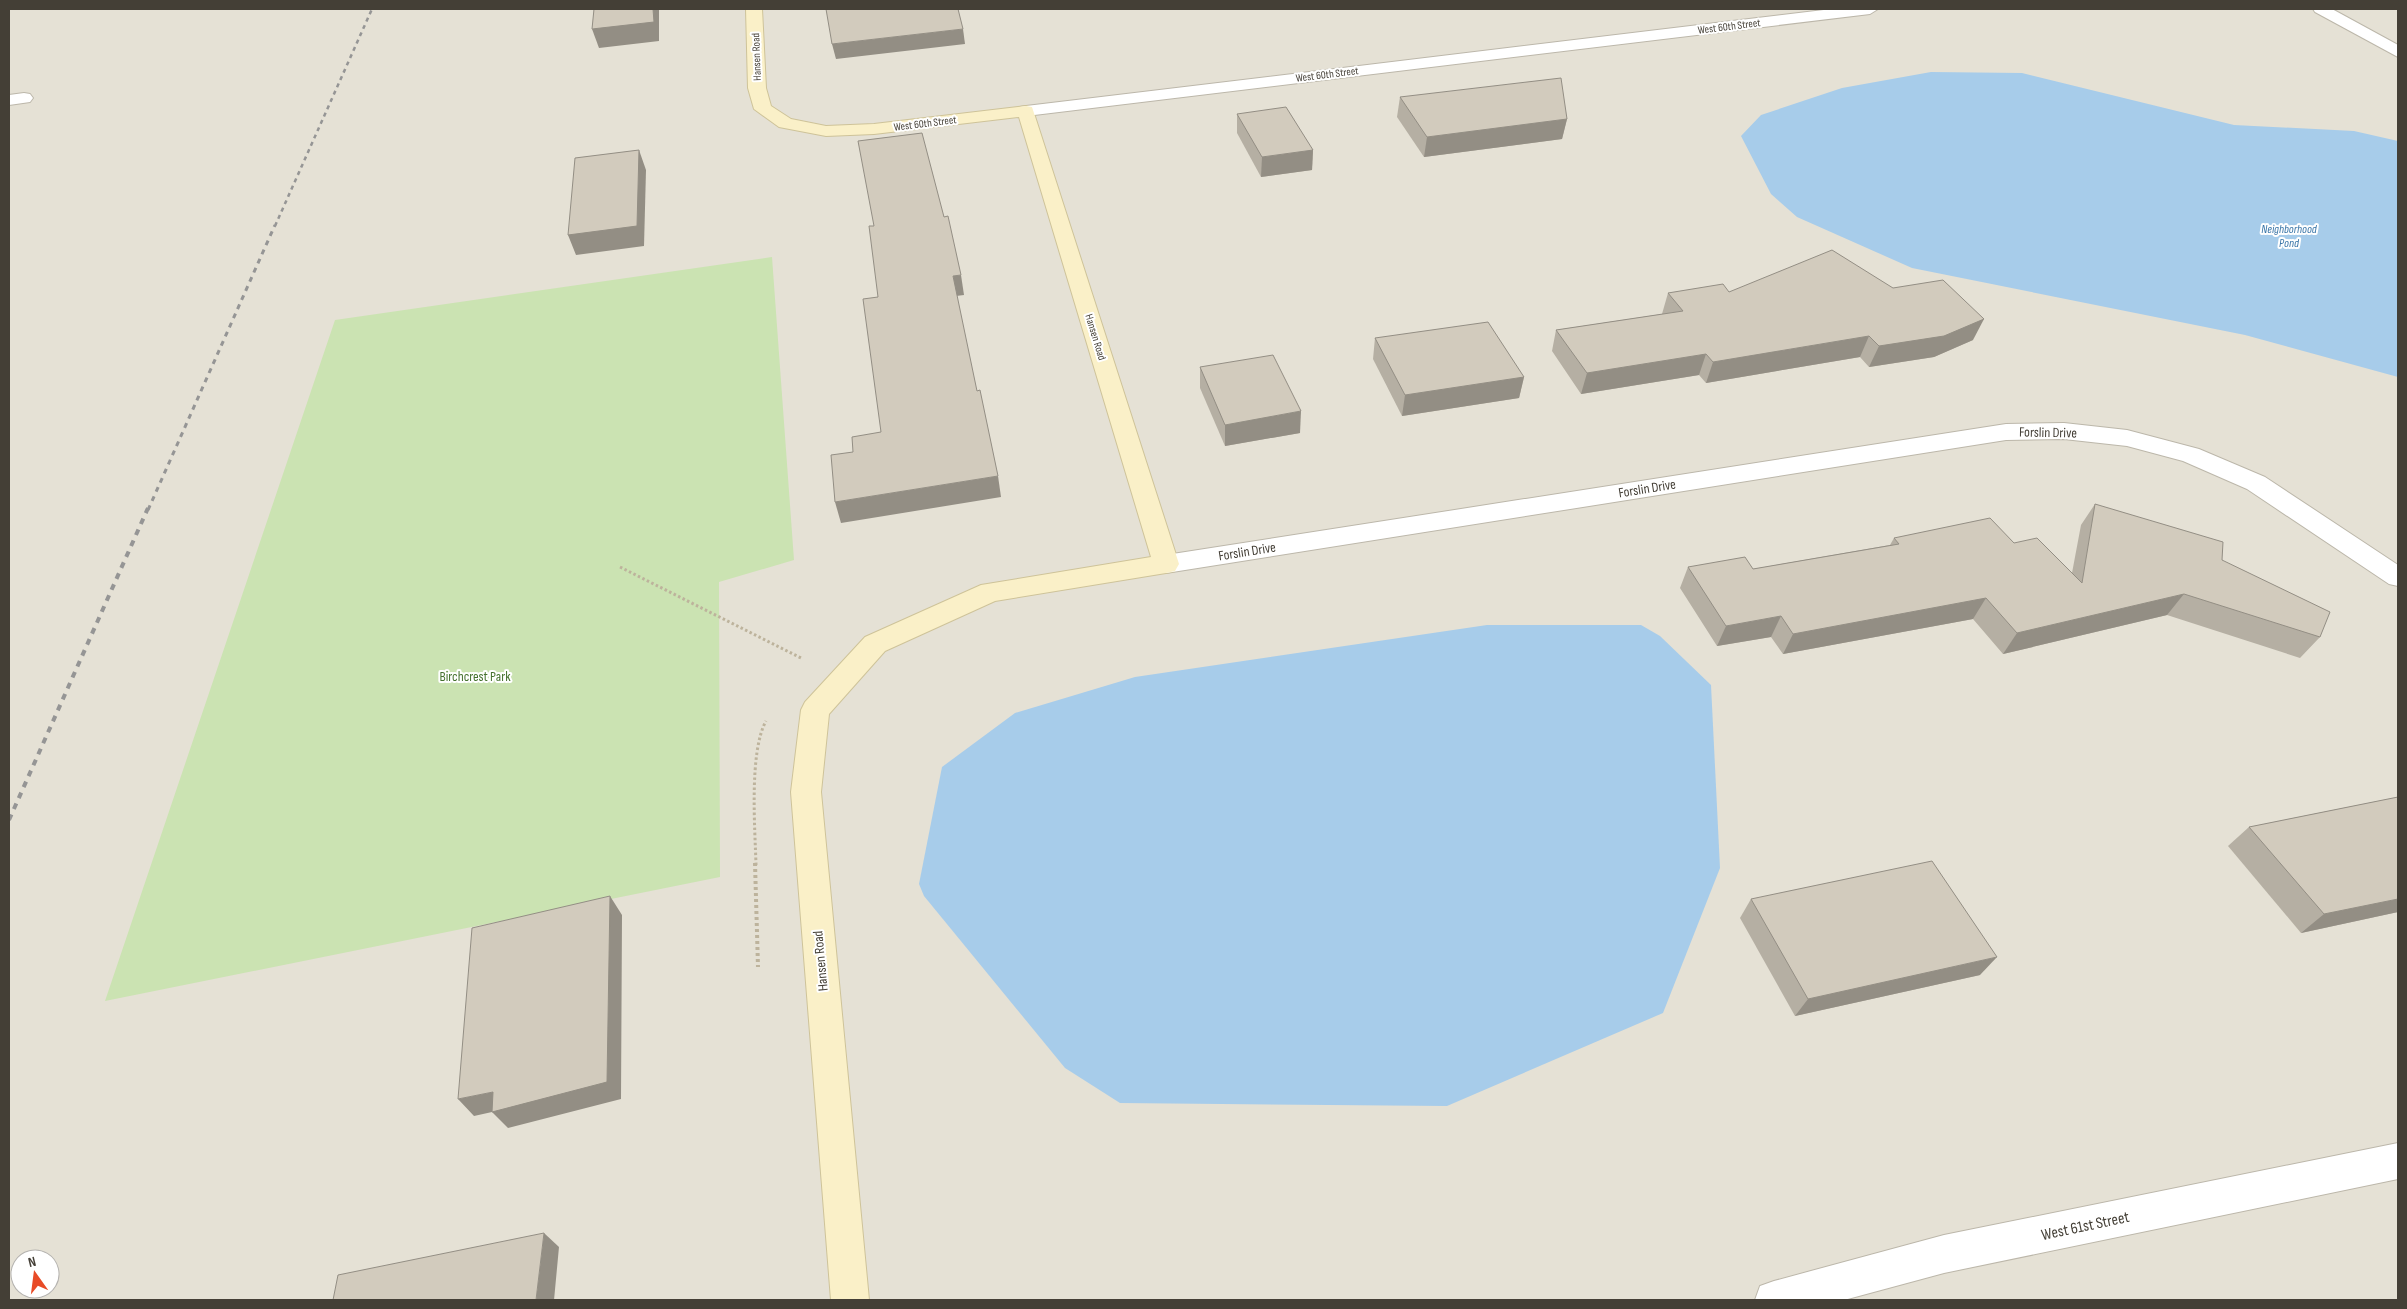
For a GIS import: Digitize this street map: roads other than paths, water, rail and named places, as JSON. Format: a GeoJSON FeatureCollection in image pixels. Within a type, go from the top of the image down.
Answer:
{"type":"FeatureCollection","features":[{"type":"Feature","properties":{"kind":"street","name":"Hansen Road"},"geometry":{"type":"LineString","coordinates":[[754,9],[757,88],[763,109],[785,123]]}},
{"type":"Feature","properties":{"kind":"street","name":"West 60th Street"},"geometry":{"type":"LineString","coordinates":[[785,123],[826,131],[874,130],[1784,14],[1870,9]]}},
{"type":"Feature","properties":{"kind":"street"},"geometry":{"type":"LineString","coordinates":[[2321,9],[2398,52]]}},
{"type":"Feature","properties":{"kind":"street","name":"Hansen Road"},"geometry":{"type":"LineString","coordinates":[[1026,111],[1166,564]]}},
{"type":"Feature","properties":{"kind":"street","name":"Forslin Drive"},"geometry":{"type":"LineString","coordinates":[[875,644],[990,592],[2006,432],[2064,431],[2127,438],[2191,455],[2248,479],[2398,577]]}},
{"type":"Feature","properties":{"kind":"street","name":"Hansen Road"},"geometry":{"type":"LineString","coordinates":[[850,1300],[806,792],[816,710],[875,644]]}},
{"type":"Feature","properties":{"kind":"street","name":"West 61st Street"},"geometry":{"type":"LineString","coordinates":[[1774,1300],[1944,1254],[2398,1161]]}},
{"type":"Feature","properties":{"kind":"water","name":"Neighborhood Pond"},"geometry":{"type":"Polygon","coordinates":[[[1931,72],[2022,73],[2234,125],[2354,131],[2398,141],[2398,377],[2245,335],[1912,268],[1797,217],[1771,194],[1741,136],[1761,115],[1842,88],[1931,72]]]}},
{"type":"Feature","properties":{"kind":"water"},"geometry":{"type":"Polygon","coordinates":[[[1487,625],[1641,625],[1660,636],[1711,685],[1720,868],[1663,1013],[1447,1106],[1120,1103],[1065,1068],[924,896],[919,884],[942,767],[1015,713],[1135,677],[1487,625]]]}},
{"type":"Feature","properties":{"kind":"railway"},"geometry":{"type":"LineString","coordinates":[[275,226],[372,9]]}},
{"type":"Feature","properties":{"kind":"railway"},"geometry":{"type":"LineString","coordinates":[[148,510],[275,225]]}},
{"type":"Feature","properties":{"kind":"railway"},"geometry":{"type":"LineString","coordinates":[[9,820],[148,508]]}},
{"type":"Feature","properties":{"kind":"park label","name":"Birchcrest Park"},"geometry":{"type":"Point","coordinates":[475,676]}}]}
